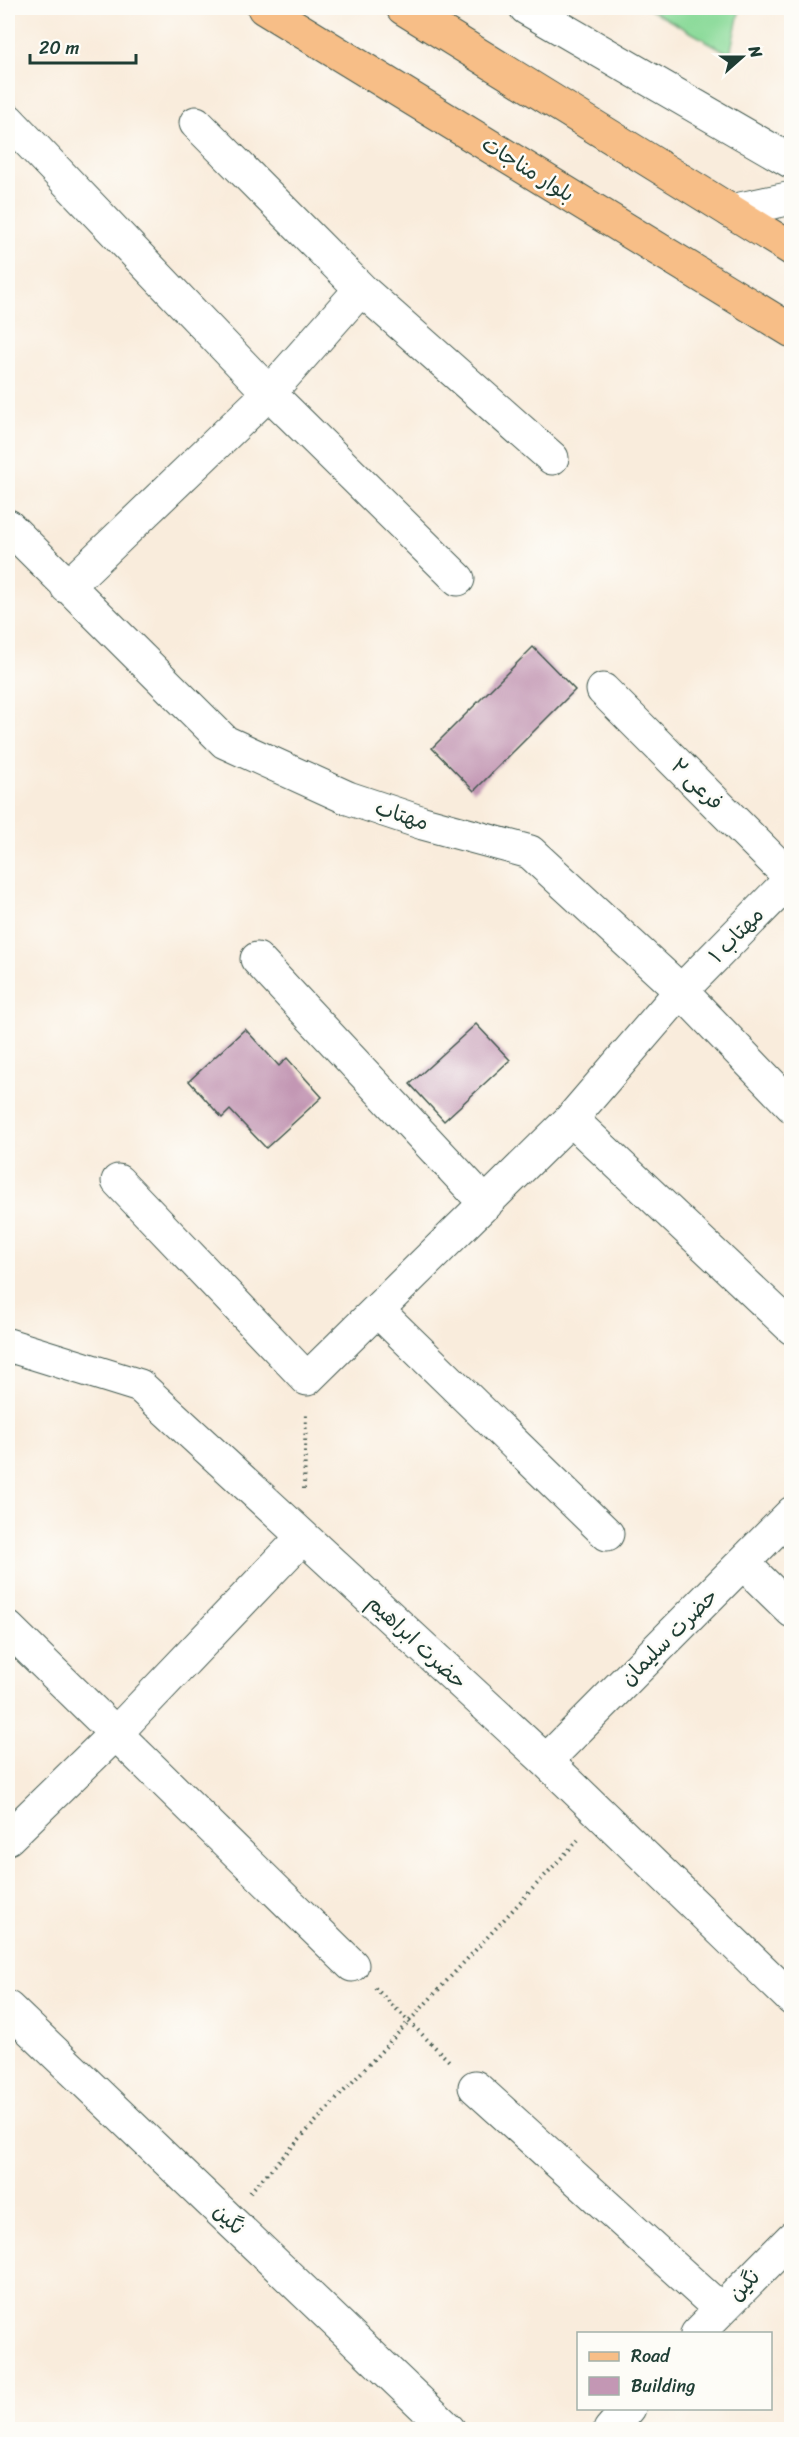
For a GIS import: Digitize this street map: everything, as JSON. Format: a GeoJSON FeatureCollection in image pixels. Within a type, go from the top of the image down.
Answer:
{"type":"FeatureCollection","features":[{"type":"Feature","properties":{"kind":"main road","name":"بلوار مناجات"},"geometry":{"type":"LineString","coordinates":[[264,8],[792,331]]}},
{"type":"Feature","properties":{"kind":"main road"},"geometry":{"type":"LineString","coordinates":[[403,8],[792,249]]}},
{"type":"Feature","properties":{"kind":"street"},"geometry":{"type":"LineString","coordinates":[[526,8],[792,162]]}},
{"type":"Feature","properties":{"kind":"street"},"geometry":{"type":"LineString","coordinates":[[8,120],[269,393],[458,579]]}},
{"type":"Feature","properties":{"kind":"street"},"geometry":{"type":"LineString","coordinates":[[196,123],[361,289],[552,458]]}},
{"type":"Feature","properties":{"kind":"street"},"geometry":{"type":"LineString","coordinates":[[752,140],[792,132]]}},
{"type":"Feature","properties":{"kind":"street"},"geometry":{"type":"LineString","coordinates":[[731,211],[792,198]]}},
{"type":"Feature","properties":{"kind":"street"},"geometry":{"type":"LineString","coordinates":[[67,587],[269,393],[361,289]]}},
{"type":"Feature","properties":{"kind":"street","name":"مهتاب"},"geometry":{"type":"LineString","coordinates":[[8,526],[225,742],[348,798],[423,823],[530,852],[681,992],[792,1106]]}},
{"type":"Feature","properties":{"kind":"street","name":"فرعی ۲"},"geometry":{"type":"LineString","coordinates":[[603,690],[791,878]]}},
{"type":"Feature","properties":{"kind":"street","name":"مهتاب ۱"},"geometry":{"type":"LineString","coordinates":[[307,1379],[571,1119],[681,992],[791,878]]}},
{"type":"Feature","properties":{"kind":"street"},"geometry":{"type":"LineString","coordinates":[[257,959],[486,1204]]}},
{"type":"Feature","properties":{"kind":"street"},"geometry":{"type":"LineString","coordinates":[[571,1119],[792,1328]]}},
{"type":"Feature","properties":{"kind":"street"},"geometry":{"type":"LineString","coordinates":[[118,1181],[307,1379]]}},
{"type":"Feature","properties":{"kind":"street"},"geometry":{"type":"LineString","coordinates":[[378,1311],[608,1534]]}},
{"type":"Feature","properties":{"kind":"street","name":"حضرت ابراهیم"},"geometry":{"type":"LineString","coordinates":[[8,1345],[140,1386],[546,1761],[792,1999]]}},
{"type":"Feature","properties":{"kind":"street","name":"حضرت سلیمان"},"geometry":{"type":"LineString","coordinates":[[546,1761],[792,1513]]}},
{"type":"Feature","properties":{"kind":"street"},"geometry":{"type":"LineString","coordinates":[[8,1838],[116,1733],[303,1537]]}},
{"type":"Feature","properties":{"kind":"street"},"geometry":{"type":"LineString","coordinates":[[743,1563],[792,1611]]}},
{"type":"Feature","properties":{"kind":"street"},"geometry":{"type":"LineString","coordinates":[[8,1628],[352,1965]]}},
{"type":"Feature","properties":{"kind":"street","name":"نگین"},"geometry":{"type":"LineString","coordinates":[[8,2008],[449,2430]]}},
{"type":"Feature","properties":{"kind":"street"},"geometry":{"type":"LineString","coordinates":[[475,2086],[720,2309]]}},
{"type":"Feature","properties":{"kind":"street","name":"نگین"},"geometry":{"type":"LineString","coordinates":[[699,2332],[792,2238]]}},
{"type":"Feature","properties":{"kind":"street"},"geometry":{"type":"LineString","coordinates":[[610,2430],[628,2410]]}},
{"type":"Feature","properties":{"kind":"path"},"geometry":{"type":"LineString","coordinates":[[303,1537],[307,1379]]}},
{"type":"Feature","properties":{"kind":"path"},"geometry":{"type":"LineString","coordinates":[[227,2217],[602,1815]]}},
{"type":"Feature","properties":{"kind":"path"},"geometry":{"type":"LineString","coordinates":[[352,1965],[475,2086]]}},
{"type":"Feature","properties":{"kind":"green space"},"geometry":{"type":"Polygon","coordinates":[[[647,8],[740,8],[730,54],[647,8]]]}},
{"type":"Feature","properties":{"kind":"building"},"geometry":{"type":"Polygon","coordinates":[[[533,647],[575,690],[474,791],[432,748],[533,647]]]}},
{"type":"Feature","properties":{"kind":"building"},"geometry":{"type":"Polygon","coordinates":[[[476,1024],[510,1060],[444,1121],[410,1084],[476,1024]]]}},
{"type":"Feature","properties":{"kind":"building"},"geometry":{"type":"Polygon","coordinates":[[[245,1029],[279,1066],[287,1058],[322,1097],[266,1148],[230,1110],[222,1118],[189,1081],[245,1029]]]}}]}
